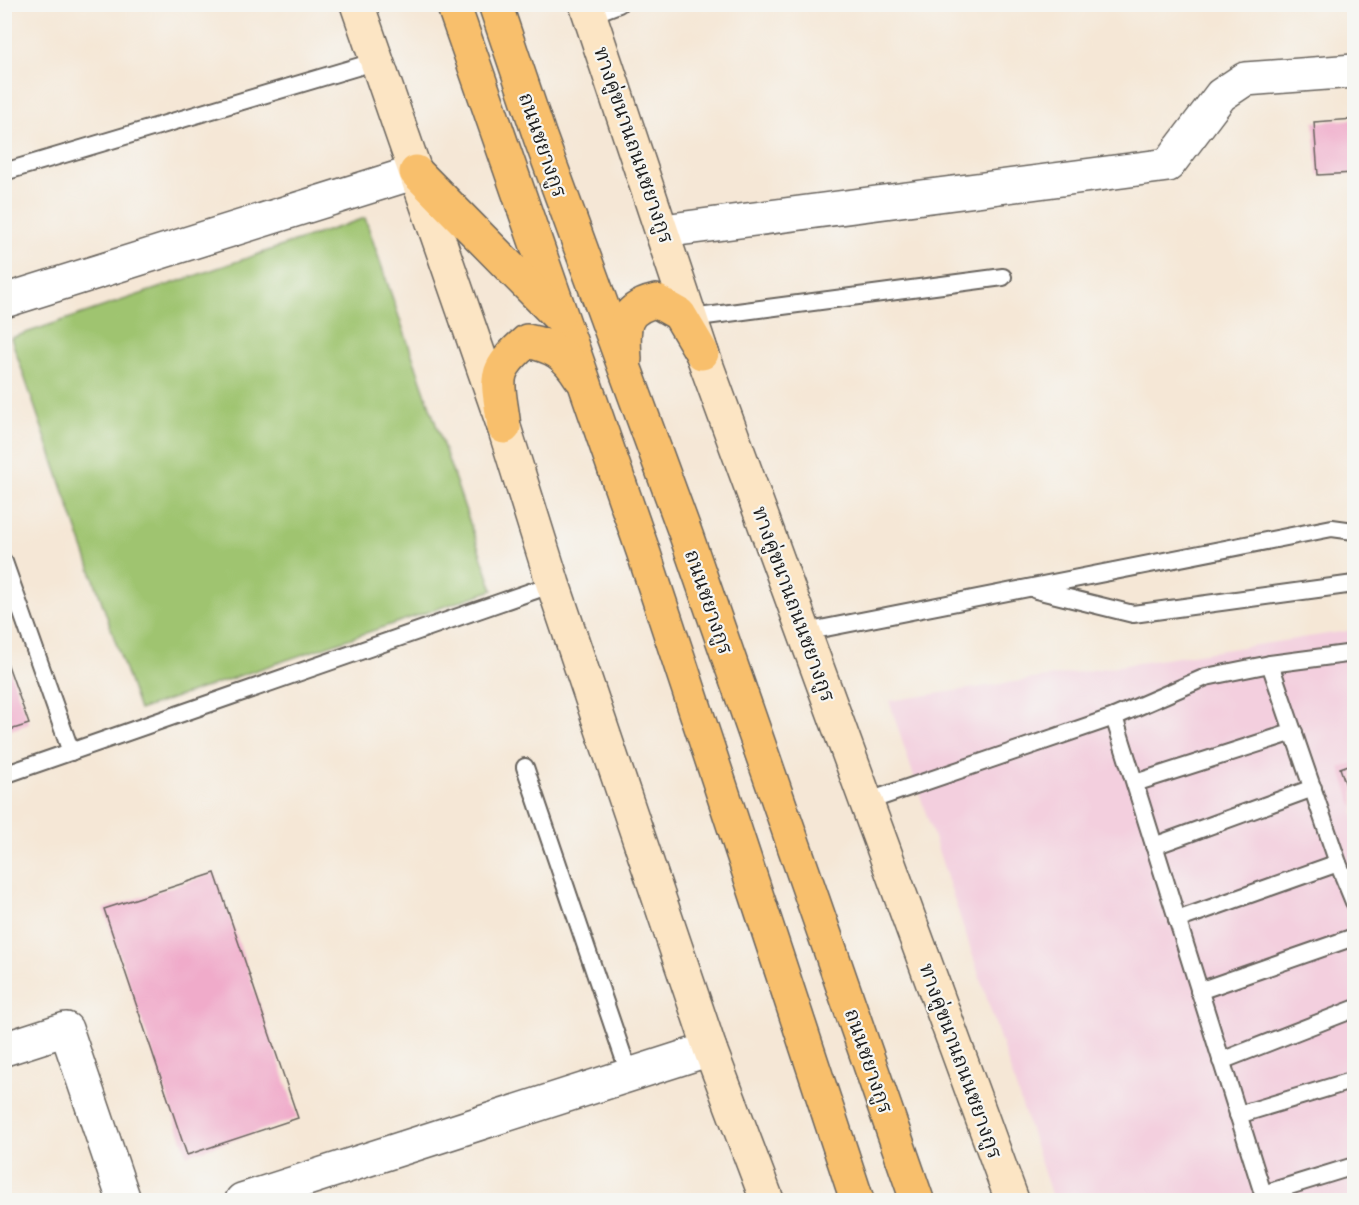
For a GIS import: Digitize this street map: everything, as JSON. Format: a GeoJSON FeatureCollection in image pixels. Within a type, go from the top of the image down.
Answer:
{"type":"FeatureCollection","features":[{"type":"Feature","properties":{"kind":"main road"},"geometry":{"type":"LineString","coordinates":[[357,4],[504,427],[553,584],[710,1049],[767,1200]]}},
{"type":"Feature","properties":{"kind":"main road","name":"ถนนชยางกูร"},"geometry":{"type":"LineString","coordinates":[[453,4],[587,388],[856,1200]]}},
{"type":"Feature","properties":{"kind":"main road","name":"ถนนชยางกูร"},"geometry":{"type":"LineString","coordinates":[[495,4],[626,376],[686,535],[917,1200]]}},
{"type":"Feature","properties":{"kind":"main road","name":"ทางคู่ขนานถนนชยางกูร"},"geometry":{"type":"LineString","coordinates":[[598,8],[663,231],[702,353],[1012,1200]]}},
{"type":"Feature","properties":{"kind":"main road"},"geometry":{"type":"LineString","coordinates":[[416,172],[564,322]]}},
{"type":"Feature","properties":{"kind":"main road"},"geometry":{"type":"LineString","coordinates":[[626,376],[623,327],[632,312],[641,304],[656,300],[679,314],[702,353]]}},
{"type":"Feature","properties":{"kind":"main road"},"geometry":{"type":"LineString","coordinates":[[504,427],[498,374],[507,358],[526,341],[558,350],[570,360],[587,388]]}},
{"type":"Feature","properties":{"kind":"street"},"geometry":{"type":"LineString","coordinates":[[663,231],[1168,165],[1221,95],[1245,79],[1354,70]]}},
{"type":"Feature","properties":{"kind":"street"},"geometry":{"type":"LineString","coordinates":[[4,301],[416,172]]}},
{"type":"Feature","properties":{"kind":"street"},"geometry":{"type":"LineString","coordinates":[[4,1048],[66,1029],[124,1200]]}},
{"type":"Feature","properties":{"kind":"street"},"geometry":{"type":"LineString","coordinates":[[242,1200],[710,1049]]}},
{"type":"Feature","properties":{"kind":"lane"},"geometry":{"type":"LineString","coordinates":[[4,172],[377,61]]}},
{"type":"Feature","properties":{"kind":"lane"},"geometry":{"type":"LineString","coordinates":[[691,318],[1003,277]]}},
{"type":"Feature","properties":{"kind":"lane"},"geometry":{"type":"LineString","coordinates":[[804,632],[1332,528],[1354,531]]}},
{"type":"Feature","properties":{"kind":"lane"},"geometry":{"type":"LineString","coordinates":[[4,562],[71,752]]}},
{"type":"Feature","properties":{"kind":"lane"},"geometry":{"type":"LineString","coordinates":[[4,775],[553,584]]}},
{"type":"Feature","properties":{"kind":"lane"},"geometry":{"type":"LineString","coordinates":[[1031,589],[1133,614],[1354,584]]}},
{"type":"Feature","properties":{"kind":"lane"},"geometry":{"type":"LineString","coordinates":[[866,802],[1114,717],[1206,677],[1270,664],[1354,653]]}},
{"type":"Feature","properties":{"kind":"lane"},"geometry":{"type":"LineString","coordinates":[[1270,664],[1338,863],[1354,902]]}},
{"type":"Feature","properties":{"kind":"lane"},"geometry":{"type":"LineString","coordinates":[[1114,717],[1264,1197],[1354,1166]]}},
{"type":"Feature","properties":{"kind":"lane"},"geometry":{"type":"LineString","coordinates":[[1135,783],[1294,732]]}},
{"type":"Feature","properties":{"kind":"lane"},"geometry":{"type":"LineString","coordinates":[[525,767],[630,1076]]}},
{"type":"Feature","properties":{"kind":"lane"},"geometry":{"type":"LineString","coordinates":[[1154,846],[1313,788]]}},
{"type":"Feature","properties":{"kind":"lane"},"geometry":{"type":"LineString","coordinates":[[1177,920],[1338,863]]}},
{"type":"Feature","properties":{"kind":"lane"},"geometry":{"type":"LineString","coordinates":[[1199,991],[1354,937]]}},
{"type":"Feature","properties":{"kind":"lane"},"geometry":{"type":"LineString","coordinates":[[1221,1060],[1354,1009]]}},
{"type":"Feature","properties":{"kind":"lane"},"geometry":{"type":"LineString","coordinates":[[1238,1115],[1354,1080]]}},
{"type":"Feature","properties":{"kind":"shaded area"},"geometry":{"type":"Polygon","coordinates":[[[1354,630],[1354,1200],[1053,1200],[889,701],[1354,630]]]}},
{"type":"Feature","properties":{"kind":"green space"},"geometry":{"type":"Polygon","coordinates":[[[365,218],[493,590],[139,710],[11,338],[365,218]]]}},
{"type":"Feature","properties":{"kind":"building"},"geometry":{"type":"Polygon","coordinates":[[[1354,119],[1354,173],[1318,175],[1314,122],[1354,119]]]}},
{"type":"Feature","properties":{"kind":"building"},"geometry":{"type":"Polygon","coordinates":[[[4,654],[29,724],[4,732],[4,654]]]}},
{"type":"Feature","properties":{"kind":"building"},"geometry":{"type":"Polygon","coordinates":[[[1354,763],[1354,809],[1340,768],[1354,763]]]}},
{"type":"Feature","properties":{"kind":"building"},"geometry":{"type":"Polygon","coordinates":[[[215,873],[298,1118],[187,1155],[104,909],[215,873]]]}}]}
